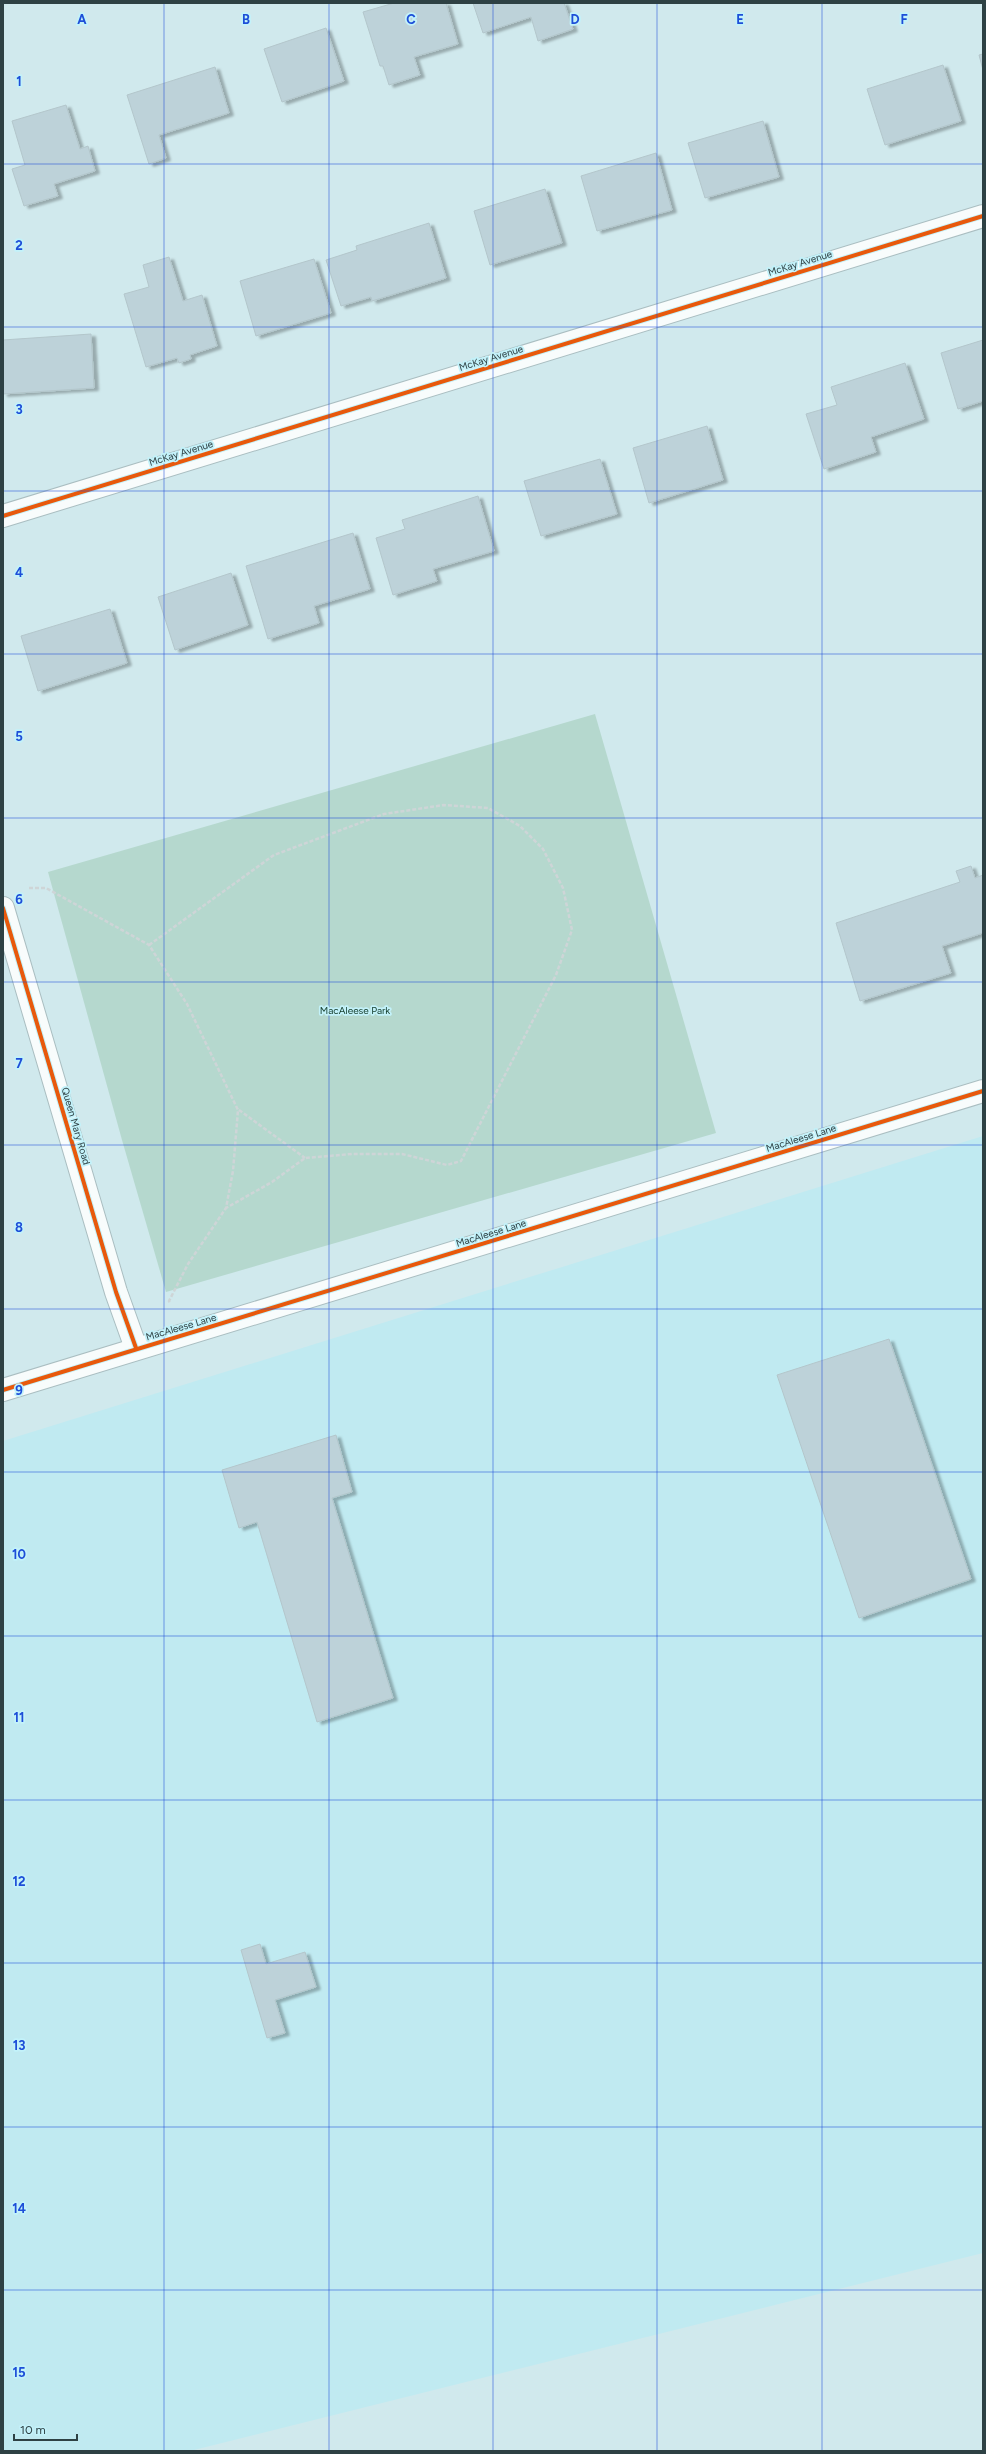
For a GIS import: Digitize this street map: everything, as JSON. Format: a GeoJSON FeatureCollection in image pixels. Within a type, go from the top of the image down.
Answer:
{"type":"FeatureCollection","features":[{"type":"Feature","properties":{"kind":"street","name":"McKay Avenue"},"geometry":{"type":"LineString","coordinates":[[3,516],[983,216]]}},
{"type":"Feature","properties":{"kind":"street","name":"Queen Mary Road"},"geometry":{"type":"LineString","coordinates":[[3,908],[116,1292],[136,1348]]}},
{"type":"Feature","properties":{"kind":"street","name":"MacAleese Lane"},"geometry":{"type":"LineString","coordinates":[[3,1390],[136,1348],[983,1091]]}},
{"type":"Feature","properties":{"kind":"path"},"geometry":{"type":"LineString","coordinates":[[149,945],[274,856],[384,814],[444,805],[488,808],[520,826],[543,849],[562,888],[572,930],[556,975],[461,1161],[447,1165],[402,1154],[352,1154],[305,1158],[272,1182],[226,1208]]}},
{"type":"Feature","properties":{"kind":"path"},"geometry":{"type":"LineString","coordinates":[[24,888],[46,888],[149,945],[188,1004],[238,1110],[305,1158]]}},
{"type":"Feature","properties":{"kind":"path"},"geometry":{"type":"LineString","coordinates":[[179,1336],[169,1301],[188,1264],[226,1208],[233,1171],[238,1110]]}},
{"type":"Feature","properties":{"kind":"shaded area"},"geometry":{"type":"Polygon","coordinates":[[[983,1136],[983,2253],[190,2451],[3,2451],[3,1441],[983,1136]]]}},
{"type":"Feature","properties":{"kind":"green space","name":"MacAleese Park"},"geometry":{"type":"Polygon","coordinates":[[[595,714],[716,1133],[166,1292],[122,1140],[48,872],[595,714]]]}},
{"type":"Feature","properties":{"kind":"building"},"geometry":{"type":"Polygon","coordinates":[[[394,3],[446,3],[458,44],[414,57],[420,75],[389,85],[383,66],[380,66],[363,12],[394,3]]]}},
{"type":"Feature","properties":{"kind":"building"},"geometry":{"type":"Polygon","coordinates":[[[473,3],[564,3],[573,29],[538,41],[531,17],[483,33],[473,3]]]}},
{"type":"Feature","properties":{"kind":"building"},"geometry":{"type":"Polygon","coordinates":[[[326,28],[344,81],[282,102],[264,49],[326,28]]]}},
{"type":"Feature","properties":{"kind":"building"},"geometry":{"type":"Polygon","coordinates":[[[983,54],[983,70],[979,55],[983,54]]]}},
{"type":"Feature","properties":{"kind":"building"},"geometry":{"type":"Polygon","coordinates":[[[943,65],[961,121],[885,145],[867,89],[943,65]]]}},
{"type":"Feature","properties":{"kind":"building"},"geometry":{"type":"Polygon","coordinates":[[[215,67],[229,113],[159,135],[166,158],[149,164],[127,95],[215,67]]]}},
{"type":"Feature","properties":{"kind":"building"},"geometry":{"type":"Polygon","coordinates":[[[66,105],[80,149],[88,146],[95,171],[54,184],[58,196],[24,206],[12,169],[25,165],[12,121],[66,105]]]}},
{"type":"Feature","properties":{"kind":"building"},"geometry":{"type":"Polygon","coordinates":[[[763,121],[779,177],[705,198],[688,143],[763,121]]]}},
{"type":"Feature","properties":{"kind":"building"},"geometry":{"type":"Polygon","coordinates":[[[656,153],[672,210],[597,231],[581,176],[656,153]]]}},
{"type":"Feature","properties":{"kind":"building"},"geometry":{"type":"Polygon","coordinates":[[[545,189],[562,243],[490,265],[474,211],[545,189]]]}},
{"type":"Feature","properties":{"kind":"building"},"geometry":{"type":"Polygon","coordinates":[[[429,223],[446,278],[372,301],[371,297],[341,306],[326,260],[357,250],[356,246],[429,223]]]}},
{"type":"Feature","properties":{"kind":"building"},"geometry":{"type":"Polygon","coordinates":[[[169,257],[183,301],[202,295],[217,346],[190,355],[191,359],[179,363],[177,358],[146,367],[124,294],[149,287],[143,265],[169,257]]]}},
{"type":"Feature","properties":{"kind":"building"},"geometry":{"type":"Polygon","coordinates":[[[314,259],[331,313],[256,336],[240,281],[314,259]]]}},
{"type":"Feature","properties":{"kind":"building"},"geometry":{"type":"Polygon","coordinates":[[[91,334],[94,388],[3,394],[3,340],[91,334]]]}},
{"type":"Feature","properties":{"kind":"building"},"geometry":{"type":"Polygon","coordinates":[[[983,340],[983,401],[958,409],[941,353],[983,340]]]}},
{"type":"Feature","properties":{"kind":"building"},"geometry":{"type":"Polygon","coordinates":[[[905,363],[924,419],[871,437],[876,452],[824,469],[806,414],[837,405],[831,387],[905,363]]]}},
{"type":"Feature","properties":{"kind":"building"},"geometry":{"type":"Polygon","coordinates":[[[707,426],[723,480],[649,503],[633,448],[707,426]]]}},
{"type":"Feature","properties":{"kind":"building"},"geometry":{"type":"Polygon","coordinates":[[[600,459],[617,514],[541,536],[524,481],[600,459]]]}},
{"type":"Feature","properties":{"kind":"building"},"geometry":{"type":"Polygon","coordinates":[[[478,496],[494,551],[433,569],[437,581],[393,595],[376,538],[405,529],[402,520],[478,496]]]}},
{"type":"Feature","properties":{"kind":"building"},"geometry":{"type":"Polygon","coordinates":[[[353,533],[370,589],[314,606],[319,623],[268,639],[246,566],[353,533]]]}},
{"type":"Feature","properties":{"kind":"building"},"geometry":{"type":"Polygon","coordinates":[[[231,573],[248,625],[175,650],[158,597],[231,573]]]}},
{"type":"Feature","properties":{"kind":"building"},"geometry":{"type":"Polygon","coordinates":[[[110,609],[127,663],[38,691],[21,636],[110,609]]]}},
{"type":"Feature","properties":{"kind":"building"},"geometry":{"type":"Polygon","coordinates":[[[971,866],[975,878],[983,875],[983,933],[942,946],[951,973],[860,1001],[836,923],[960,882],[956,871],[971,866]]]}},
{"type":"Feature","properties":{"kind":"building"},"geometry":{"type":"Polygon","coordinates":[[[889,1339],[971,1579],[859,1618],[777,1375],[889,1339]]]}},
{"type":"Feature","properties":{"kind":"building"},"geometry":{"type":"Polygon","coordinates":[[[336,1435],[352,1492],[332,1498],[393,1698],[317,1722],[257,1522],[239,1528],[222,1470],[336,1435]]]}},
{"type":"Feature","properties":{"kind":"building"},"geometry":{"type":"Polygon","coordinates":[[[260,1944],[266,1964],[305,1952],[316,1987],[275,2000],[285,2033],[267,2038],[241,1950],[260,1944]]]}},
{"type":"Feature","properties":{"kind":"cycle path"},"geometry":{"type":"LineString","coordinates":[[3,516],[983,216]]}},
{"type":"Feature","properties":{"kind":"cycle path"},"geometry":{"type":"LineString","coordinates":[[3,908],[116,1292],[136,1348]]}},
{"type":"Feature","properties":{"kind":"cycle path"},"geometry":{"type":"LineString","coordinates":[[3,1390],[983,1091]]}}]}
